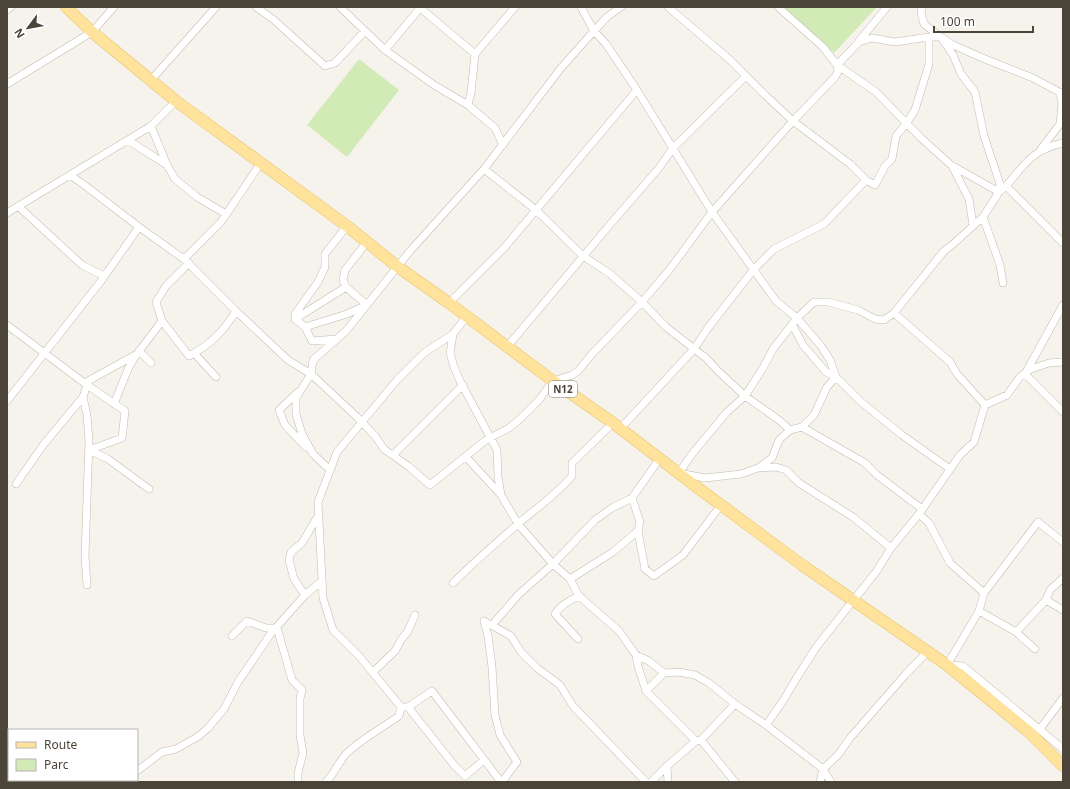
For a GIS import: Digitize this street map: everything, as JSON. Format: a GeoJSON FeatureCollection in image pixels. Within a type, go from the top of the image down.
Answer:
{"type":"FeatureCollection","features":[{"type":"Feature","properties":{"kind":"main road","name":"N12"},"geometry":{"type":"LineString","coordinates":[[66,7],[92,32],[176,101],[260,164],[347,226],[398,267],[660,458],[802,565],[947,665],[1029,732],[1063,766]]}},
{"type":"Feature","properties":{"kind":"street"},"geometry":{"type":"LineString","coordinates":[[7,10],[11,7]]}},
{"type":"Feature","properties":{"kind":"street"},"geometry":{"type":"LineString","coordinates":[[7,84],[92,32],[114,7]]}},
{"type":"Feature","properties":{"kind":"street"},"geometry":{"type":"LineString","coordinates":[[151,80],[216,7]]}},
{"type":"Feature","properties":{"kind":"street"},"geometry":{"type":"LineString","coordinates":[[256,7],[274,20],[325,66],[335,63],[364,31]]}},
{"type":"Feature","properties":{"kind":"street"},"geometry":{"type":"LineString","coordinates":[[340,7],[385,50],[434,85],[468,105],[495,128],[503,144]]}},
{"type":"Feature","properties":{"kind":"street"},"geometry":{"type":"LineString","coordinates":[[385,50],[420,7],[475,54]]}},
{"type":"Feature","properties":{"kind":"street"},"geometry":{"type":"LineString","coordinates":[[468,105],[473,80],[475,54],[515,7]]}},
{"type":"Feature","properties":{"kind":"street"},"geometry":{"type":"LineString","coordinates":[[581,7],[594,31],[606,44],[637,90],[712,212],[776,301],[821,346],[830,360],[836,377]]}},
{"type":"Feature","properties":{"kind":"street"},"geometry":{"type":"LineString","coordinates":[[313,454],[302,434],[296,414],[296,398],[311,374],[313,360],[346,331],[410,251],[484,169],[561,68],[607,17],[621,7]]}},
{"type":"Feature","properties":{"kind":"street"},"geometry":{"type":"LineString","coordinates":[[668,7],[730,59],[794,121],[850,164],[866,180],[875,185],[885,166],[892,159],[896,136],[915,110],[929,64],[928,37]]}},
{"type":"Feature","properties":{"kind":"street"},"geometry":{"type":"LineString","coordinates":[[778,7],[823,47],[837,65],[876,92],[906,124],[951,165],[999,192]]}},
{"type":"Feature","properties":{"kind":"street"},"geometry":{"type":"LineString","coordinates":[[837,65],[859,42],[887,7]]}},
{"type":"Feature","properties":{"kind":"street"},"geometry":{"type":"LineString","coordinates":[[922,7],[921,13],[924,24],[953,45],[985,60],[1033,78],[1061,93],[1062,103],[1060,124],[1038,152]]}},
{"type":"Feature","properties":{"kind":"street"},"geometry":{"type":"LineString","coordinates":[[859,42],[872,38],[895,42],[928,37],[941,37]]}},
{"type":"Feature","properties":{"kind":"street"},"geometry":{"type":"LineString","coordinates":[[941,37],[953,55],[961,74],[975,92],[984,136],[1000,184],[999,192]]}},
{"type":"Feature","properties":{"kind":"street"},"geometry":{"type":"LineString","coordinates":[[70,175],[139,228],[186,261],[288,360],[311,374],[375,436],[384,449],[430,485],[491,437],[509,428],[520,419],[539,400],[553,381],[572,375],[578,371],[592,354],[642,302],[670,269],[712,212],[835,77],[838,72],[837,65]]}},
{"type":"Feature","properties":{"kind":"street"},"geometry":{"type":"LineString","coordinates":[[507,347],[659,168],[673,148],[746,76]]}},
{"type":"Feature","properties":{"kind":"street"},"geometry":{"type":"LineString","coordinates":[[449,303],[504,248],[637,90]]}},
{"type":"Feature","properties":{"kind":"street"},"geometry":{"type":"LineString","coordinates":[[7,213],[152,126],[176,101]]}},
{"type":"Feature","properties":{"kind":"street"},"geometry":{"type":"LineString","coordinates":[[152,126],[167,165],[175,179],[197,197],[226,214]]}},
{"type":"Feature","properties":{"kind":"street"},"geometry":{"type":"LineString","coordinates":[[128,140],[167,165]]}},
{"type":"Feature","properties":{"kind":"street"},"geometry":{"type":"LineString","coordinates":[[836,377],[827,387],[814,414],[802,427],[790,430],[778,440],[772,458],[758,468],[741,474],[705,478],[679,473],[692,454],[727,412],[745,396],[773,349],[795,321],[814,302],[828,302],[858,310],[875,319],[884,320],[894,313],[944,251],[984,216],[999,192],[1032,156],[1048,146],[1063,143]]}},
{"type":"Feature","properties":{"kind":"street"},"geometry":{"type":"LineString","coordinates":[[236,311],[226,327],[206,347],[189,356],[162,321],[156,302],[166,286],[186,261],[221,222],[260,164]]}},
{"type":"Feature","properties":{"kind":"street"},"geometry":{"type":"LineString","coordinates":[[951,165],[969,199],[973,225]]}},
{"type":"Feature","properties":{"kind":"street"},"geometry":{"type":"LineString","coordinates":[[484,169],[536,210],[583,256],[609,273],[642,302],[666,327],[706,358],[745,396],[779,420],[790,430]]}},
{"type":"Feature","properties":{"kind":"street"},"geometry":{"type":"LineString","coordinates":[[453,583],[572,476],[572,463],[616,426],[694,349],[708,328],[754,269],[774,249],[824,224],[866,180]]}},
{"type":"Feature","properties":{"kind":"street"},"geometry":{"type":"LineString","coordinates":[[1006,186],[1062,240]]}},
{"type":"Feature","properties":{"kind":"street"},"geometry":{"type":"LineString","coordinates":[[18,206],[82,265],[104,276]]}},
{"type":"Feature","properties":{"kind":"street"},"geometry":{"type":"LineString","coordinates":[[984,216],[1000,265],[1003,283]]}},
{"type":"Feature","properties":{"kind":"street"},"geometry":{"type":"LineString","coordinates":[[295,319],[295,314],[318,282],[325,267],[325,254],[347,226]]}},
{"type":"Feature","properties":{"kind":"street"},"geometry":{"type":"LineString","coordinates":[[7,401],[104,276],[139,228]]}},
{"type":"Feature","properties":{"kind":"street"},"geometry":{"type":"LineString","coordinates":[[367,242],[345,270],[343,280],[346,287],[367,305]]}},
{"type":"Feature","properties":{"kind":"street"},"geometry":{"type":"LineString","coordinates":[[295,319],[346,287]]}},
{"type":"Feature","properties":{"kind":"street"},"geometry":{"type":"LineString","coordinates":[[305,327],[347,314],[367,305]]}},
{"type":"Feature","properties":{"kind":"street"},"geometry":{"type":"LineString","coordinates":[[1025,374],[1063,305]]}},
{"type":"Feature","properties":{"kind":"street"},"geometry":{"type":"LineString","coordinates":[[894,313],[950,362],[957,374],[985,405]]}},
{"type":"Feature","properties":{"kind":"street"},"geometry":{"type":"LineString","coordinates":[[467,316],[453,334],[424,353],[397,380],[337,452],[318,502],[318,516],[323,598],[334,630],[359,656],[465,776],[484,760]]}},
{"type":"Feature","properties":{"kind":"street"},"geometry":{"type":"LineString","coordinates":[[295,319],[305,327],[312,341],[336,340]]}},
{"type":"Feature","properties":{"kind":"street"},"geometry":{"type":"LineString","coordinates":[[114,404],[128,369],[138,352],[162,321]]}},
{"type":"Feature","properties":{"kind":"street"},"geometry":{"type":"LineString","coordinates":[[795,321],[803,345],[826,372],[836,377],[860,401],[896,430],[950,469]]}},
{"type":"Feature","properties":{"kind":"street"},"geometry":{"type":"LineString","coordinates":[[7,325],[87,385],[125,411],[122,438],[89,450]]}},
{"type":"Feature","properties":{"kind":"street"},"geometry":{"type":"LineString","coordinates":[[453,334],[450,353],[454,367],[497,450],[498,477],[501,495]]}},
{"type":"Feature","properties":{"kind":"street"},"geometry":{"type":"LineString","coordinates":[[138,352],[151,363]]}},
{"type":"Feature","properties":{"kind":"street"},"geometry":{"type":"LineString","coordinates":[[16,484],[44,444],[83,397],[88,381],[138,352]]}},
{"type":"Feature","properties":{"kind":"street"},"geometry":{"type":"LineString","coordinates":[[194,353],[216,377]]}},
{"type":"Feature","properties":{"kind":"street"},"geometry":{"type":"LineString","coordinates":[[985,405],[1007,396],[1020,377],[1032,370],[1050,363],[1063,362]]}},
{"type":"Feature","properties":{"kind":"street"},"geometry":{"type":"LineString","coordinates":[[1025,374],[1063,412]]}},
{"type":"Feature","properties":{"kind":"street"},"geometry":{"type":"LineString","coordinates":[[393,455],[463,385]]}},
{"type":"Feature","properties":{"kind":"street"},"geometry":{"type":"LineString","coordinates":[[302,389],[279,410],[285,425],[330,470]]}},
{"type":"Feature","properties":{"kind":"street"},"geometry":{"type":"LineString","coordinates":[[83,397],[90,441],[85,556],[87,585]]}},
{"type":"Feature","properties":{"kind":"street"},"geometry":{"type":"LineString","coordinates":[[766,725],[783,701],[817,646],[876,572],[891,548],[921,512],[960,455],[974,442],[985,405]]}},
{"type":"Feature","properties":{"kind":"street"},"geometry":{"type":"LineString","coordinates":[[802,427],[865,463],[921,512],[929,523],[950,563],[984,593]]}},
{"type":"Feature","properties":{"kind":"street"},"geometry":{"type":"LineString","coordinates":[[89,450],[108,459],[149,489]]}},
{"type":"Feature","properties":{"kind":"street"},"geometry":{"type":"LineString","coordinates":[[466,456],[501,495],[518,524],[553,564],[570,579],[579,596],[619,631],[636,655],[646,691],[698,740],[735,782]]}},
{"type":"Feature","properties":{"kind":"street"},"geometry":{"type":"LineString","coordinates":[[492,625],[519,594],[553,564],[595,520],[612,508],[632,498],[660,458]]}},
{"type":"Feature","properties":{"kind":"street"},"geometry":{"type":"LineString","coordinates":[[758,468],[776,467],[786,470],[799,483],[853,517],[891,548]]}},
{"type":"Feature","properties":{"kind":"street"},"geometry":{"type":"LineString","coordinates":[[632,498],[640,522],[638,531],[645,569],[654,576],[683,555],[721,505]]}},
{"type":"Feature","properties":{"kind":"street"},"geometry":{"type":"LineString","coordinates":[[305,595],[294,579],[289,560],[291,552],[302,543],[318,516]]}},
{"type":"Feature","properties":{"kind":"street"},"geometry":{"type":"LineString","coordinates":[[1063,542],[1038,522],[984,593],[979,611],[947,665],[963,666],[1063,749]]}},
{"type":"Feature","properties":{"kind":"street"},"geometry":{"type":"LineString","coordinates":[[570,579],[612,552],[638,531]]}},
{"type":"Feature","properties":{"kind":"street"},"geometry":{"type":"LineString","coordinates":[[1016,632],[1046,600],[1050,590],[1063,578]]}},
{"type":"Feature","properties":{"kind":"street"},"geometry":{"type":"LineString","coordinates":[[138,770],[162,752],[176,749],[199,736],[208,728],[224,709],[238,682],[272,632],[305,595],[322,581]]}},
{"type":"Feature","properties":{"kind":"street"},"geometry":{"type":"LineString","coordinates":[[578,639],[555,614],[571,599],[579,596]]}},
{"type":"Feature","properties":{"kind":"street"},"geometry":{"type":"LineString","coordinates":[[1046,600],[1063,610]]}},
{"type":"Feature","properties":{"kind":"street"},"geometry":{"type":"LineString","coordinates":[[979,611],[1016,632],[1034,649]]}},
{"type":"Feature","properties":{"kind":"street"},"geometry":{"type":"LineString","coordinates":[[373,672],[395,651],[400,640],[408,631],[415,615]]}},
{"type":"Feature","properties":{"kind":"street"},"geometry":{"type":"LineString","coordinates":[[232,636],[247,621],[266,628],[277,628]]}},
{"type":"Feature","properties":{"kind":"street"},"geometry":{"type":"LineString","coordinates":[[326,782],[332,776],[345,755],[358,744],[399,716],[404,707],[432,690],[501,782],[517,762],[500,735],[495,715],[492,667],[488,636],[484,621],[511,636],[521,652],[537,668],[560,685],[573,706],[646,782]]}},
{"type":"Feature","properties":{"kind":"street"},"geometry":{"type":"LineString","coordinates":[[277,628],[292,680],[302,690],[300,699],[300,735],[303,753],[298,773],[298,782]]}},
{"type":"Feature","properties":{"kind":"street"},"geometry":{"type":"LineString","coordinates":[[820,782],[823,769],[838,755],[850,738],[905,674],[927,652]]}},
{"type":"Feature","properties":{"kind":"street"},"geometry":{"type":"LineString","coordinates":[[636,655],[649,661],[664,673]]}},
{"type":"Feature","properties":{"kind":"street"},"geometry":{"type":"LineString","coordinates":[[646,691],[664,673],[679,672],[695,676],[709,682],[735,704],[766,725],[823,769],[831,782]]}},
{"type":"Feature","properties":{"kind":"street"},"geometry":{"type":"LineString","coordinates":[[1040,730],[1063,698]]}},
{"type":"Feature","properties":{"kind":"street"},"geometry":{"type":"LineString","coordinates":[[651,782],[667,766],[698,740],[735,704]]}},
{"type":"Feature","properties":{"kind":"street"},"geometry":{"type":"LineString","coordinates":[[667,766],[668,782]]}},
{"type":"Feature","properties":{"kind":"green space"},"geometry":{"type":"Polygon","coordinates":[[[783,7],[877,7],[834,53],[783,7]]]}},
{"type":"Feature","properties":{"kind":"green space"},"geometry":{"type":"Polygon","coordinates":[[[359,59],[399,90],[347,157],[307,125],[359,59]]]}}]}
